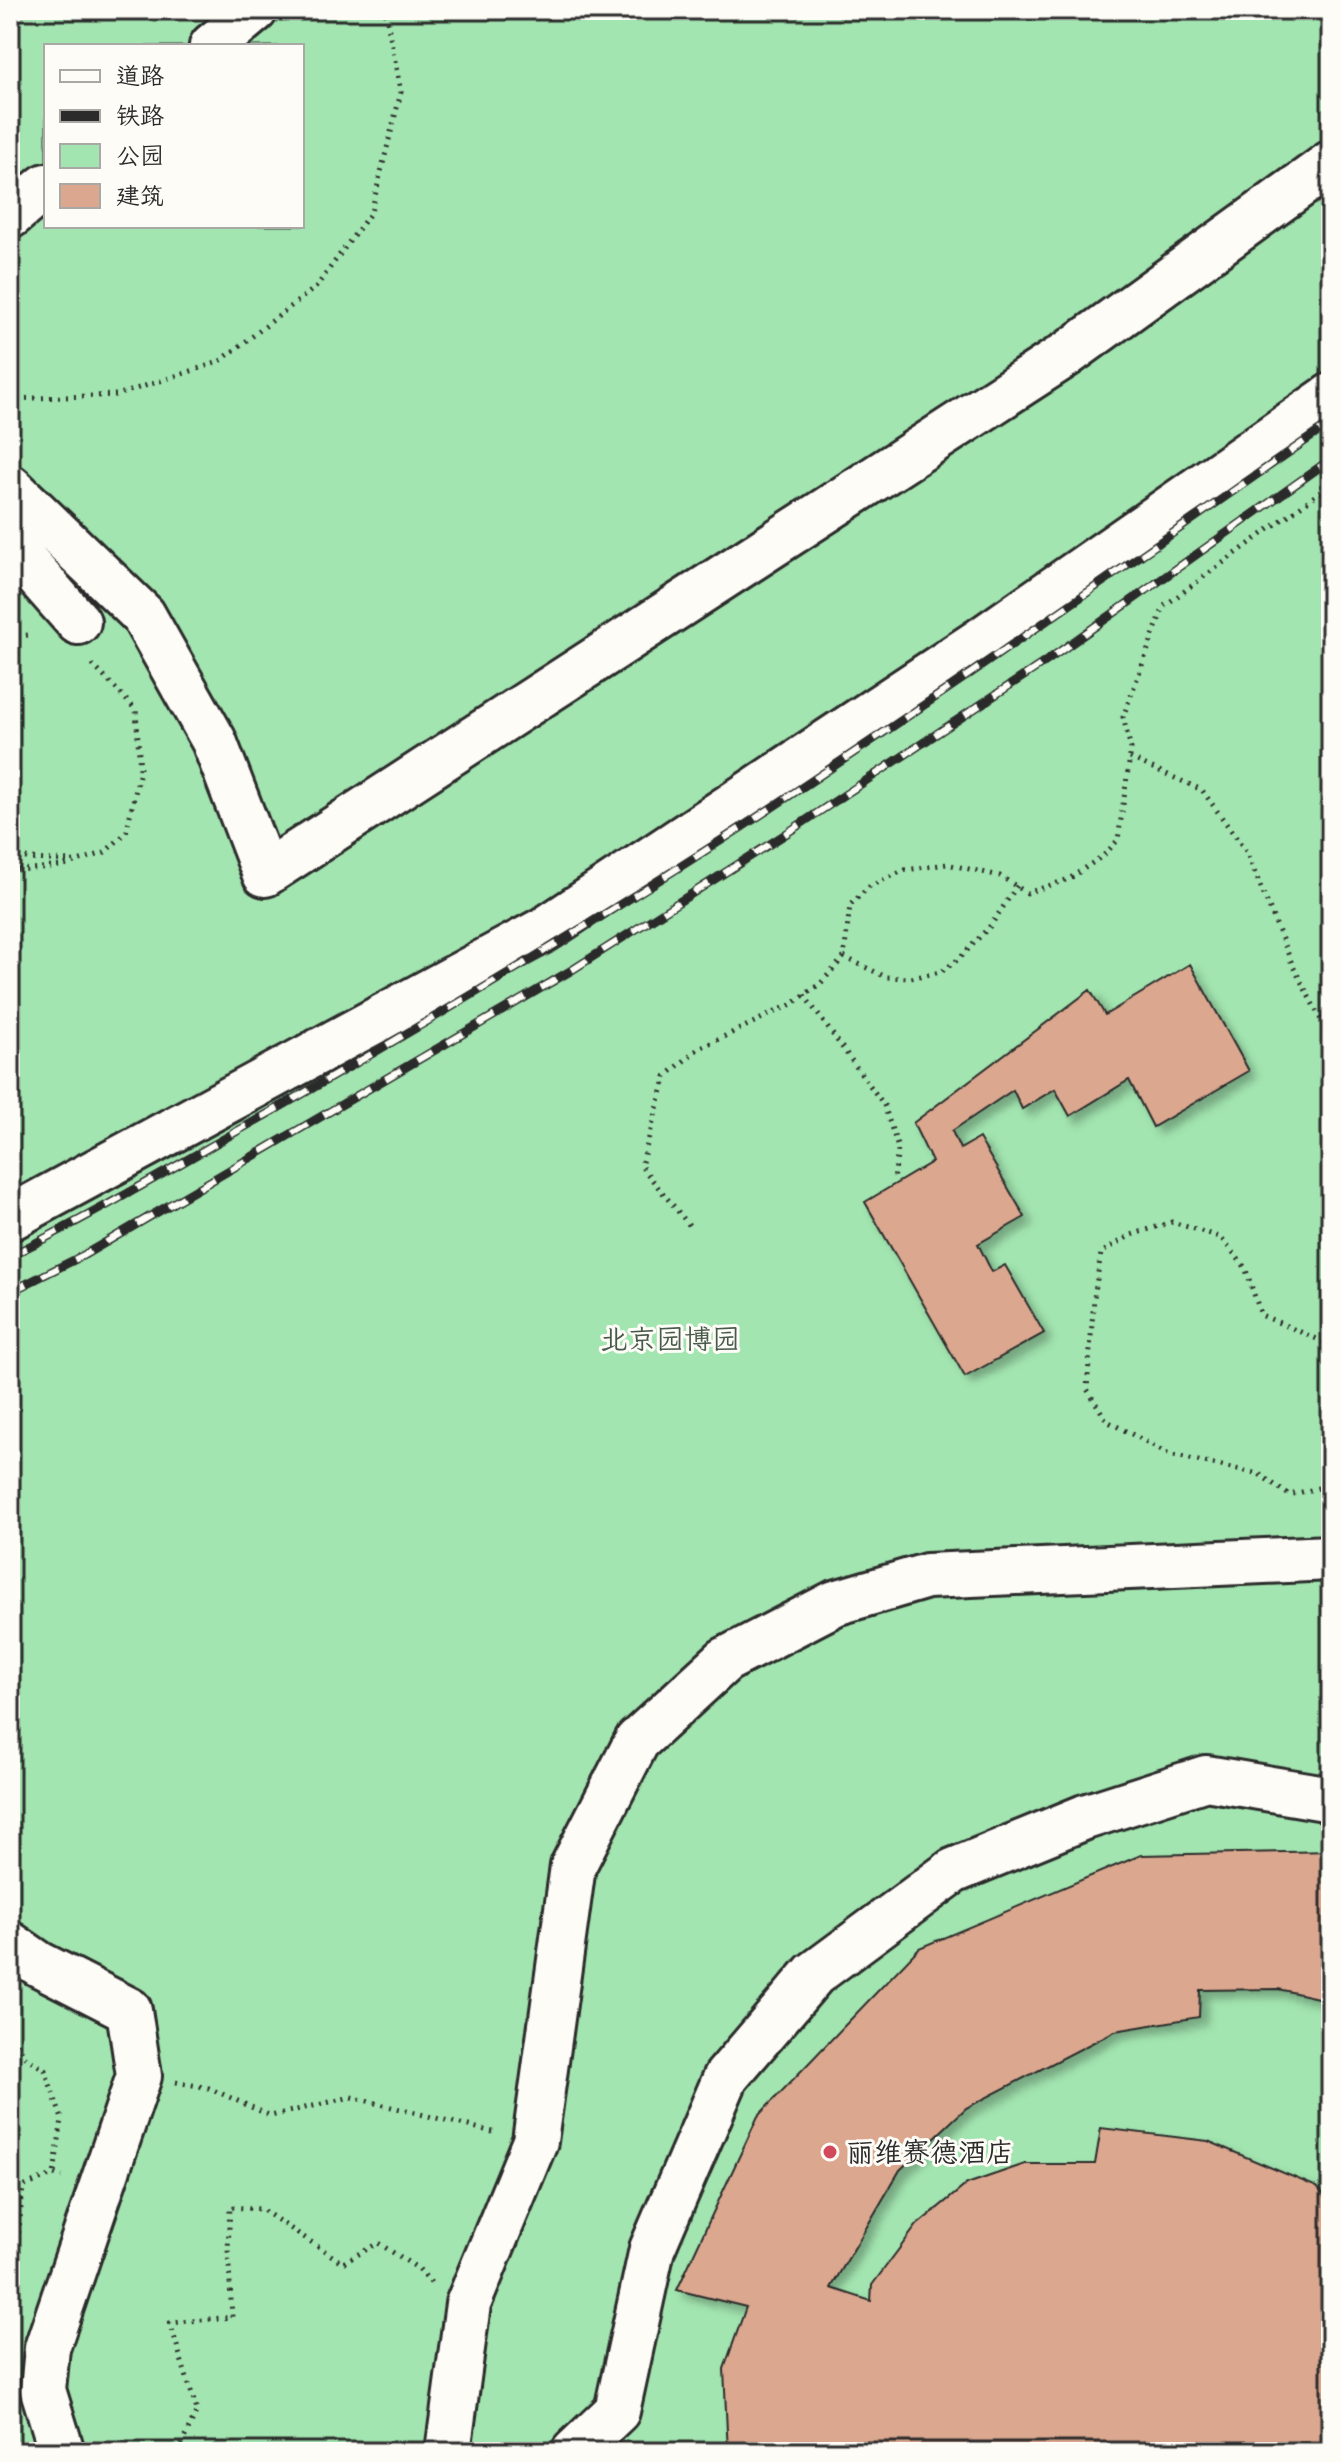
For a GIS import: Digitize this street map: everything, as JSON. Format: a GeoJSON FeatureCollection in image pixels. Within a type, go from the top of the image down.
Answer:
{"type":"FeatureCollection","features":[{"type":"Feature","properties":{"kind":"street"},"geometry":{"type":"LineString","coordinates":[[214,44],[255,10]]}},
{"type":"Feature","properties":{"kind":"street"},"geometry":{"type":"LineString","coordinates":[[10,487],[143,615],[214,741],[265,874],[1067,354],[1331,163]]}},
{"type":"Feature","properties":{"kind":"street"},"geometry":{"type":"LineString","coordinates":[[10,216],[44,188]]}},
{"type":"Feature","properties":{"kind":"street"},"geometry":{"type":"LineString","coordinates":[[10,1218],[547,928],[981,640],[1331,396]]}},
{"type":"Feature","properties":{"kind":"street"},"geometry":{"type":"LineString","coordinates":[[10,545],[66,637]]}},
{"type":"Feature","properties":{"kind":"street"},"geometry":{"type":"LineString","coordinates":[[448,2452],[468,2304],[535,2141],[573,1866],[637,1741],[725,1660],[835,1603],[927,1576],[1331,1558]]}},
{"type":"Feature","properties":{"kind":"street"},"geometry":{"type":"LineString","coordinates":[[574,2452],[617,2411],[652,2249],[726,2077],[814,1974],[953,1871],[1085,1817],[1206,1778],[1331,1799]]}},
{"type":"Feature","properties":{"kind":"street"},"geometry":{"type":"LineString","coordinates":[[10,1944],[39,1964],[129,2010],[139,2076],[47,2348],[43,2390],[62,2452]]}},
{"type":"Feature","properties":{"kind":"path"},"geometry":{"type":"LineString","coordinates":[[10,399],[117,395],[219,362],[316,287],[371,212],[383,167],[401,92],[385,10]]}},
{"type":"Feature","properties":{"kind":"path"},"geometry":{"type":"LineString","coordinates":[[689,1225],[641,1166],[666,1076],[698,1049],[792,1004],[821,983],[844,957],[850,905],[870,886],[905,870],[947,864],[1000,876],[1027,893],[1069,879],[1104,855],[1118,840],[1130,758],[1131,749],[1123,717],[1164,606],[1331,484]]}},
{"type":"Feature","properties":{"kind":"path"},"geometry":{"type":"LineString","coordinates":[[10,637],[66,637],[136,710],[140,771],[126,833],[104,853],[61,866],[20,870],[10,866]]}},
{"type":"Feature","properties":{"kind":"path"},"geometry":{"type":"LineString","coordinates":[[1130,758],[1202,790],[1246,851],[1293,966],[1331,1039]]}},
{"type":"Feature","properties":{"kind":"path"},"geometry":{"type":"LineString","coordinates":[[10,853],[29,859],[77,861]]}},
{"type":"Feature","properties":{"kind":"path"},"geometry":{"type":"LineString","coordinates":[[844,957],[886,977],[911,978],[941,972],[960,958],[991,925],[1017,886]]}},
{"type":"Feature","properties":{"kind":"path"},"geometry":{"type":"LineString","coordinates":[[804,995],[884,1105],[898,1148],[894,1180]]}},
{"type":"Feature","properties":{"kind":"path"},"geometry":{"type":"LineString","coordinates":[[1331,1345],[1261,1315],[1245,1267],[1220,1237],[1172,1222],[1131,1235],[1101,1253],[1087,1389],[1107,1421],[1171,1455],[1259,1474],[1289,1495],[1331,1485]]}},
{"type":"Feature","properties":{"kind":"path"},"geometry":{"type":"LineString","coordinates":[[10,2028],[24,2056],[45,2070],[62,2119],[54,2174]]}},
{"type":"Feature","properties":{"kind":"path"},"geometry":{"type":"LineString","coordinates":[[139,2076],[209,2088],[271,2116],[351,2097],[535,2141]]}},
{"type":"Feature","properties":{"kind":"path"},"geometry":{"type":"LineString","coordinates":[[10,2272],[18,2238],[23,2187],[54,2174],[101,2190]]}},
{"type":"Feature","properties":{"kind":"path"},"geometry":{"type":"LineString","coordinates":[[178,2452],[197,2411],[170,2323],[232,2317],[228,2250],[230,2207],[261,2209],[343,2263],[378,2243],[419,2269],[445,2299],[468,2304]]}},
{"type":"Feature","properties":{"kind":"green space","name":"北京园博园"},"geometry":{"type":"Polygon","coordinates":[[[10,10],[1331,10],[1331,2452],[10,2452],[10,10]]]}},
{"type":"Feature","properties":{"kind":"building"},"geometry":{"type":"Polygon","coordinates":[[[1190,964],[1249,1071],[1153,1127],[1129,1080],[1070,1116],[1055,1089],[1022,1109],[1013,1090],[952,1131],[960,1149],[979,1138],[1025,1217],[978,1244],[992,1272],[1005,1265],[1044,1333],[965,1377],[865,1202],[932,1162],[913,1123],[1090,990],[1105,1015],[1190,964]]]}},
{"type":"Feature","properties":{"kind":"building","name":"丽维赛德酒店"},"geometry":{"type":"Polygon","coordinates":[[[1331,1851],[1331,2001],[1278,1989],[1200,1990],[1199,2017],[1115,2031],[966,2108],[900,2170],[831,2288],[871,2301],[872,2285],[917,2225],[967,2184],[1025,2164],[1095,2164],[1101,2128],[1208,2141],[1317,2187],[1331,2203],[1331,2452],[728,2452],[724,2369],[746,2307],[677,2290],[758,2116],[919,1948],[1141,1855],[1331,1851]]]}},
{"type":"Feature","properties":{"kind":"railway"},"geometry":{"type":"LineString","coordinates":[[10,1256],[111,1203],[340,1072],[647,888],[910,715],[1331,423]]}},
{"type":"Feature","properties":{"kind":"railway"},"geometry":{"type":"LineString","coordinates":[[10,1292],[84,1255],[572,970],[784,835],[1045,662],[1331,459]]}},
{"type":"Feature","properties":{"kind":"place","name":"丽维赛德酒店"},"geometry":{"type":"Point","coordinates":[830,2152]}}]}
